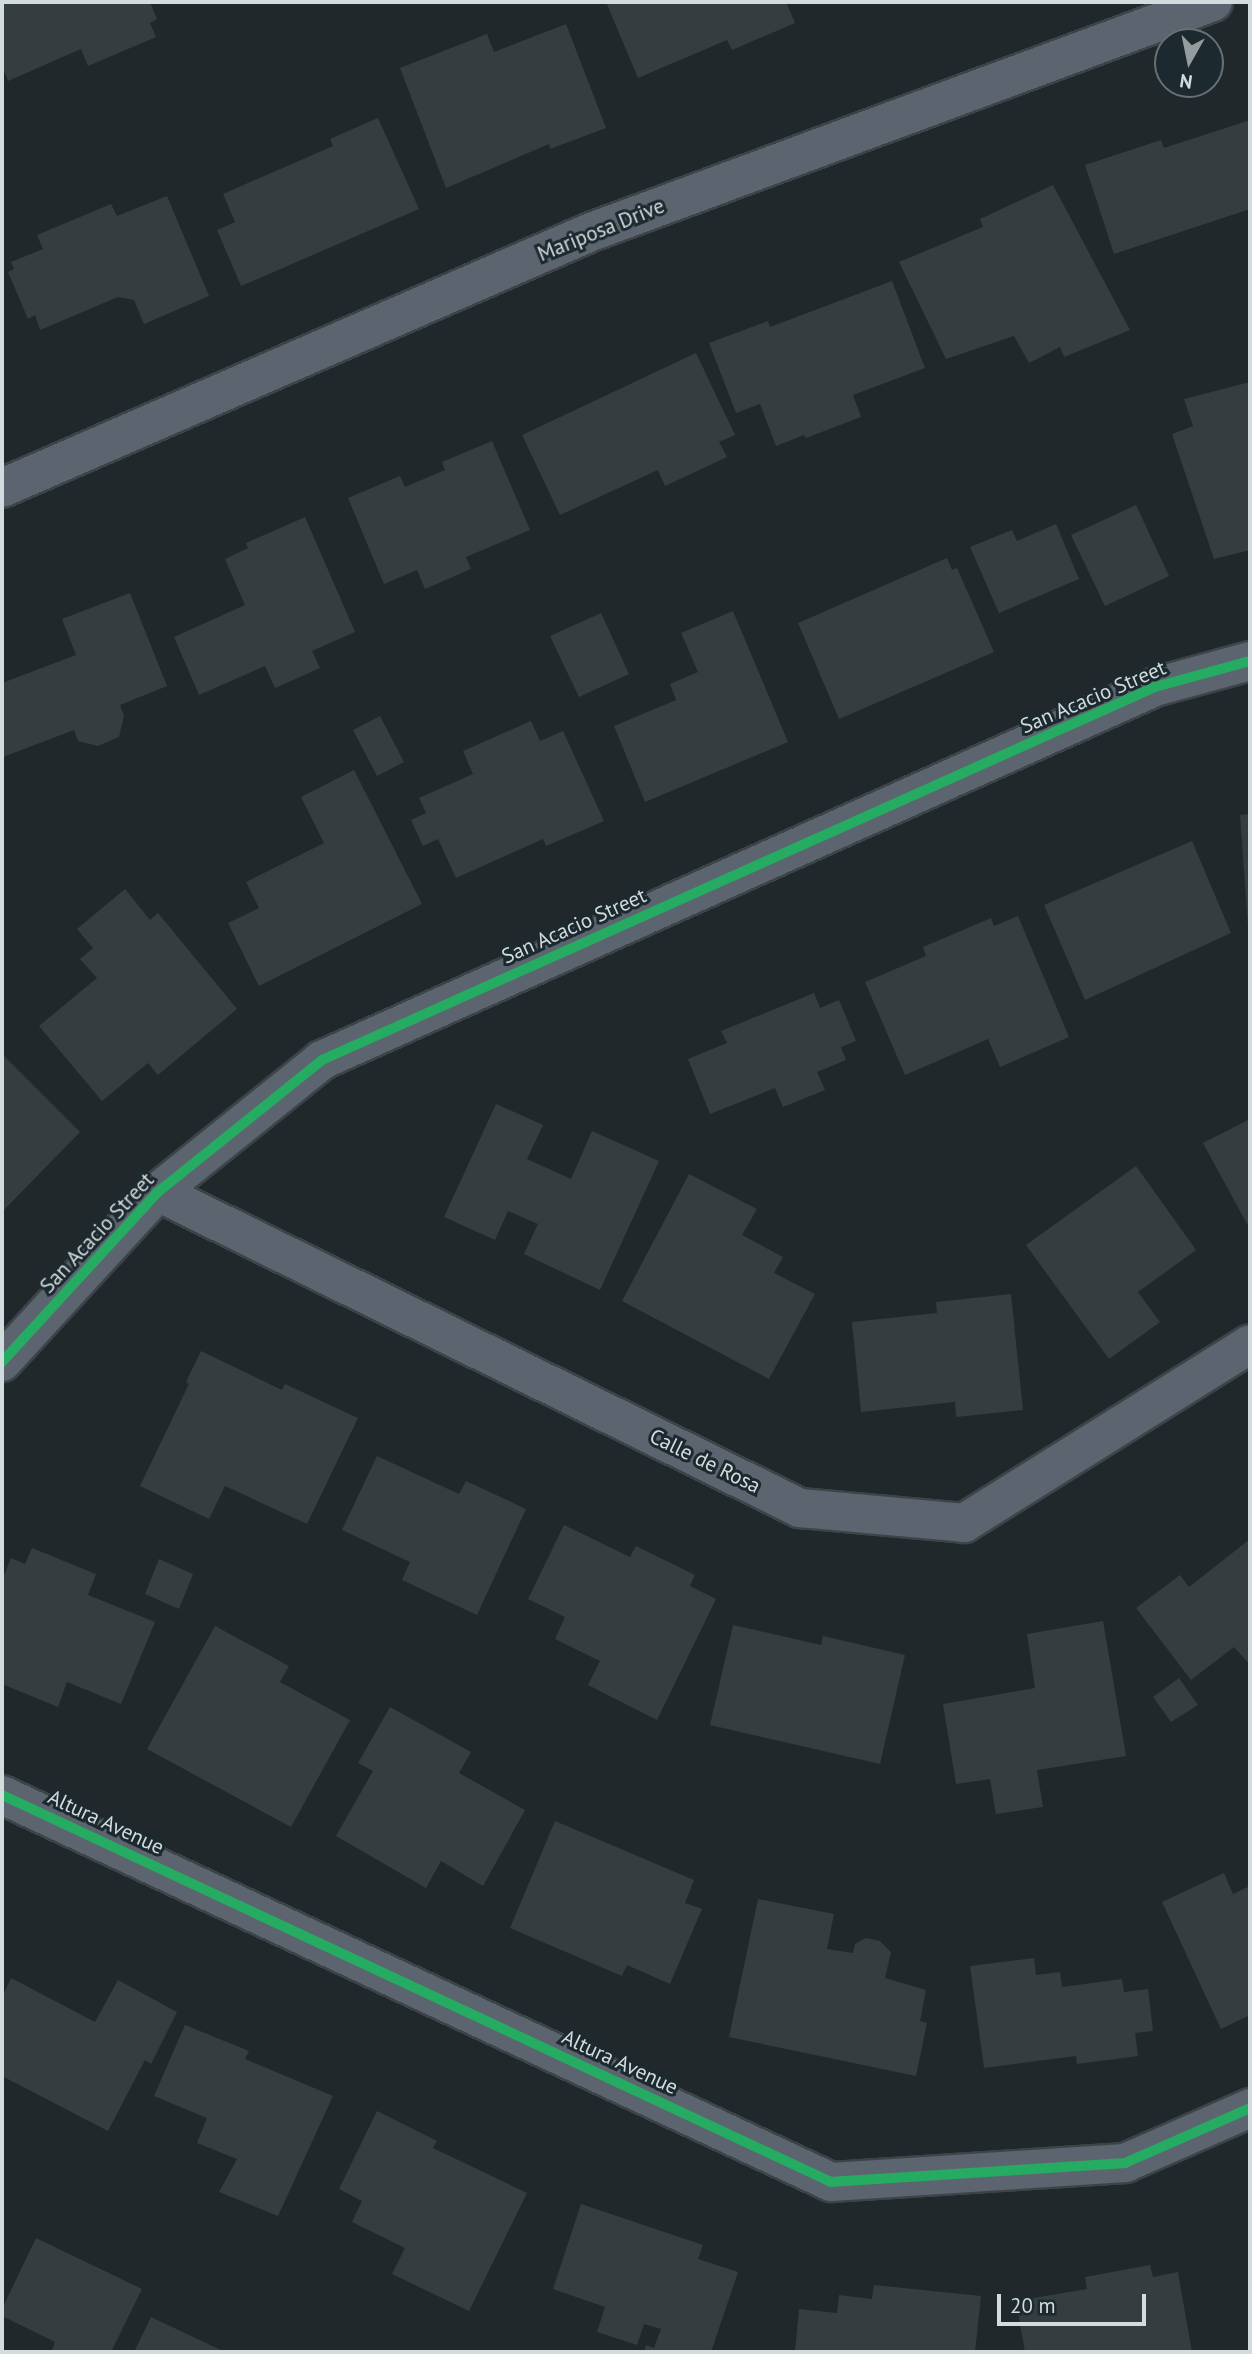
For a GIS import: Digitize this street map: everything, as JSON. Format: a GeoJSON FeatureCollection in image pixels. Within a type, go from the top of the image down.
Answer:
{"type":"FeatureCollection","features":[{"type":"Feature","properties":{"kind":"street","name":"Mariposa Drive"},"geometry":{"type":"LineString","coordinates":[[2,488],[591,232],[1213,2]]}},
{"type":"Feature","properties":{"kind":"street","name":"San Acacio Street"},"geometry":{"type":"LineString","coordinates":[[2,1362],[159,1192],[322,1060],[1155,687],[1250,662]]}},
{"type":"Feature","properties":{"kind":"street","name":"Calle de Rosa"},"geometry":{"type":"LineString","coordinates":[[159,1192],[800,1508],[964,1523],[1250,1344]]}},
{"type":"Feature","properties":{"kind":"street","name":"Altura Avenue"},"geometry":{"type":"LineString","coordinates":[[2,1795],[831,2182],[1125,2163],[1250,2109]]}},
{"type":"Feature","properties":{"kind":"building"},"geometry":{"type":"Polygon","coordinates":[[[2,2],[150,2],[157,19],[150,23],[156,37],[88,66],[81,49],[8,81],[2,65],[2,2]]]}},
{"type":"Feature","properties":{"kind":"building"},"geometry":{"type":"Polygon","coordinates":[[[606,2],[786,2],[795,23],[732,50],[727,40],[638,78],[606,2]]]}},
{"type":"Feature","properties":{"kind":"building"},"geometry":{"type":"Polygon","coordinates":[[[566,24],[606,128],[550,149],[549,144],[446,188],[400,68],[487,34],[494,52],[566,24]]]}},
{"type":"Feature","properties":{"kind":"building"},"geometry":{"type":"Polygon","coordinates":[[[378,118],[419,209],[241,286],[217,230],[235,222],[223,194],[333,146],[330,139],[378,118]]]}},
{"type":"Feature","properties":{"kind":"building"},"geometry":{"type":"Polygon","coordinates":[[[1250,120],[1250,209],[1114,254],[1085,165],[1161,140],[1164,148],[1250,120]]]}},
{"type":"Feature","properties":{"kind":"building"},"geometry":{"type":"Polygon","coordinates":[[[1053,185],[1130,330],[1064,357],[1060,347],[1029,363],[1014,336],[946,359],[899,262],[983,227],[980,219],[1053,185]]]}},
{"type":"Feature","properties":{"kind":"building"},"geometry":{"type":"Polygon","coordinates":[[[167,196],[209,296],[144,324],[134,300],[118,297],[40,330],[35,315],[28,319],[8,272],[14,269],[11,262],[43,249],[37,235],[111,204],[117,216],[167,196]]]}},
{"type":"Feature","properties":{"kind":"building"},"geometry":{"type":"Polygon","coordinates":[[[892,281],[925,368],[853,395],[861,417],[806,438],[804,435],[776,446],[760,404],[736,413],[709,343],[768,321],[770,327],[892,281]]]}},
{"type":"Feature","properties":{"kind":"building"},"geometry":{"type":"Polygon","coordinates":[[[696,353],[735,435],[719,442],[727,457],[665,486],[658,470],[560,515],[522,435],[696,353]]]}},
{"type":"Feature","properties":{"kind":"building"},"geometry":{"type":"Polygon","coordinates":[[[1250,382],[1250,550],[1214,559],[1172,434],[1193,426],[1184,399],[1250,382]]]}},
{"type":"Feature","properties":{"kind":"building"},"geometry":{"type":"Polygon","coordinates":[[[492,441],[530,530],[466,557],[471,569],[425,589],[417,570],[384,584],[348,498],[400,476],[405,487],[445,470],[442,462],[492,441]]]}},
{"type":"Feature","properties":{"kind":"building"},"geometry":{"type":"Polygon","coordinates":[[[1136,505],[1169,576],[1105,606],[1071,535],[1136,505]]]}},
{"type":"Feature","properties":{"kind":"building"},"geometry":{"type":"Polygon","coordinates":[[[305,517],[355,632],[312,651],[320,668],[275,688],[265,666],[199,695],[174,637],[245,605],[225,559],[248,548],[246,543],[305,517]]]}},
{"type":"Feature","properties":{"kind":"building"},"geometry":{"type":"Polygon","coordinates":[[[1056,524],[1079,579],[999,613],[970,547],[1012,530],[1017,541],[1056,524]]]}},
{"type":"Feature","properties":{"kind":"building"},"geometry":{"type":"Polygon","coordinates":[[[947,558],[952,570],[957,568],[994,652],[839,719],[798,623],[947,558]]]}},
{"type":"Feature","properties":{"kind":"building"},"geometry":{"type":"Polygon","coordinates":[[[130,593],[167,686],[120,705],[124,716],[119,737],[98,746],[78,741],[74,730],[3,757],[2,683],[76,655],[62,619],[130,593]]]}},
{"type":"Feature","properties":{"kind":"building"},"geometry":{"type":"Polygon","coordinates":[[[733,611],[788,742],[645,802],[614,726],[676,700],[670,684],[698,672],[681,633],[733,611]]]}},
{"type":"Feature","properties":{"kind":"building"},"geometry":{"type":"Polygon","coordinates":[[[601,613],[629,674],[579,697],[550,636],[601,613]]]}},
{"type":"Feature","properties":{"kind":"building"},"geometry":{"type":"Polygon","coordinates":[[[380,716],[404,762],[377,776],[353,730],[380,716]]]}},
{"type":"Feature","properties":{"kind":"building"},"geometry":{"type":"Polygon","coordinates":[[[531,721],[540,741],[563,731],[604,821],[546,846],[543,839],[456,878],[438,839],[423,846],[411,820],[426,813],[419,798],[473,774],[463,751],[531,721]]]}},
{"type":"Feature","properties":{"kind":"building"},"geometry":{"type":"Polygon","coordinates":[[[354,770],[422,904],[259,986],[228,923],[259,908],[246,882],[324,843],[301,797],[354,770]]]}},
{"type":"Feature","properties":{"kind":"building"},"geometry":{"type":"Polygon","coordinates":[[[1250,814],[1250,926],[1248,926],[1240,815],[1250,814]]]}},
{"type":"Feature","properties":{"kind":"building"},"geometry":{"type":"Polygon","coordinates":[[[1192,841],[1231,933],[1085,1000],[1044,905],[1192,841]]]}},
{"type":"Feature","properties":{"kind":"building"},"geometry":{"type":"Polygon","coordinates":[[[125,889],[150,920],[158,913],[237,1009],[158,1075],[148,1063],[102,1101],[39,1026],[97,978],[80,959],[93,948],[77,929],[125,889]]]}},
{"type":"Feature","properties":{"kind":"building"},"geometry":{"type":"Polygon","coordinates":[[[1018,916],[1069,1037],[1000,1067],[988,1039],[905,1075],[865,982],[926,956],[923,947],[991,918],[994,926],[1018,916]]]}},
{"type":"Feature","properties":{"kind":"building"},"geometry":{"type":"Polygon","coordinates":[[[814,993],[820,1008],[839,1000],[856,1041],[841,1047],[846,1060],[817,1072],[825,1090],[783,1107],[775,1088],[710,1114],[688,1059],[727,1043],[721,1031],[814,993]]]}},
{"type":"Feature","properties":{"kind":"building"},"geometry":{"type":"Polygon","coordinates":[[[2,1054],[80,1132],[2,1212],[2,1054]]]}},
{"type":"Feature","properties":{"kind":"building"},"geometry":{"type":"Polygon","coordinates":[[[496,1104],[543,1125],[527,1159],[571,1179],[592,1131],[659,1161],[600,1290],[524,1254],[538,1224],[508,1211],[495,1240],[444,1217],[496,1104]]]}},
{"type":"Feature","properties":{"kind":"building"},"geometry":{"type":"Polygon","coordinates":[[[1250,1119],[1250,1223],[1247,1224],[1203,1143],[1250,1119]]]}},
{"type":"Feature","properties":{"kind":"building"},"geometry":{"type":"Polygon","coordinates":[[[1136,1166],[1196,1250],[1138,1292],[1160,1322],[1109,1359],[1026,1245],[1136,1166]]]}},
{"type":"Feature","properties":{"kind":"building"},"geometry":{"type":"Polygon","coordinates":[[[689,1174],[757,1209],[742,1235],[783,1257],[774,1273],[815,1294],[769,1379],[622,1301],[689,1174]]]}},
{"type":"Feature","properties":{"kind":"building"},"geometry":{"type":"Polygon","coordinates":[[[1011,1294],[1023,1410],[956,1417],[955,1402],[861,1412],[852,1322],[937,1313],[936,1302],[1011,1294]]]}},
{"type":"Feature","properties":{"kind":"building"},"geometry":{"type":"Polygon","coordinates":[[[201,1351],[282,1390],[285,1384],[358,1418],[307,1524],[225,1486],[209,1519],[140,1486],[189,1384],[186,1382],[201,1351]]]}},
{"type":"Feature","properties":{"kind":"building"},"geometry":{"type":"Polygon","coordinates":[[[377,1456],[459,1494],[466,1481],[526,1509],[477,1615],[402,1580],[410,1562],[342,1530],[377,1456]]]}},
{"type":"Feature","properties":{"kind":"building"},"geometry":{"type":"Polygon","coordinates":[[[564,1525],[630,1557],[636,1546],[695,1575],[690,1586],[716,1599],[657,1720],[588,1685],[600,1661],[555,1639],[565,1617],[528,1599],[564,1525]]]}},
{"type":"Feature","properties":{"kind":"building"},"geometry":{"type":"Polygon","coordinates":[[[1250,1539],[1250,1665],[1234,1647],[1191,1680],[1136,1608],[1180,1575],[1189,1587],[1250,1539]]]}},
{"type":"Feature","properties":{"kind":"building"},"geometry":{"type":"Polygon","coordinates":[[[32,1548],[96,1574],[88,1595],[155,1622],[121,1704],[67,1682],[58,1707],[2,1684],[2,1580],[11,1558],[25,1564],[32,1548]]]}},
{"type":"Feature","properties":{"kind":"building"},"geometry":{"type":"Polygon","coordinates":[[[159,1559],[193,1574],[179,1609],[145,1594],[159,1559]]]}},
{"type":"Feature","properties":{"kind":"building"},"geometry":{"type":"Polygon","coordinates":[[[1103,1621],[1126,1756],[1037,1770],[1043,1807],[996,1814],[990,1779],[956,1784],[943,1704],[1035,1688],[1027,1634],[1103,1621]]]}},
{"type":"Feature","properties":{"kind":"building"},"geometry":{"type":"Polygon","coordinates":[[[733,1625],[821,1645],[823,1636],[905,1655],[880,1764],[710,1725],[733,1625]]]}},
{"type":"Feature","properties":{"kind":"building"},"geometry":{"type":"Polygon","coordinates":[[[215,1626],[289,1666],[280,1682],[350,1720],[291,1827],[147,1749],[215,1626]]]}},
{"type":"Feature","properties":{"kind":"building"},"geometry":{"type":"Polygon","coordinates":[[[1179,1678],[1198,1705],[1171,1722],[1153,1697],[1179,1678]]]}},
{"type":"Feature","properties":{"kind":"building"},"geometry":{"type":"Polygon","coordinates":[[[390,1707],[471,1752],[459,1773],[525,1810],[483,1886],[441,1861],[426,1888],[336,1836],[373,1771],[358,1763],[390,1707]]]}},
{"type":"Feature","properties":{"kind":"building"},"geometry":{"type":"Polygon","coordinates":[[[555,1821],[694,1880],[685,1903],[702,1909],[670,1984],[627,1965],[622,1976],[510,1928],[555,1821]]]}},
{"type":"Feature","properties":{"kind":"building"},"geometry":{"type":"Polygon","coordinates":[[[1224,1873],[1233,1894],[1250,1886],[1250,2015],[1221,2029],[1162,1902],[1224,1873]]]}},
{"type":"Feature","properties":{"kind":"building"},"geometry":{"type":"Polygon","coordinates":[[[758,1899],[834,1914],[827,1949],[853,1953],[855,1944],[866,1938],[880,1941],[891,1952],[885,1978],[926,1990],[920,2021],[927,2023],[916,2076],[729,2037],[758,1899]]]}},
{"type":"Feature","properties":{"kind":"building"},"geometry":{"type":"Polygon","coordinates":[[[1034,1958],[1036,1975],[1060,1972],[1062,1987],[1122,1979],[1124,1992],[1148,1989],[1153,2031],[1135,2033],[1138,2056],[1077,2064],[1076,2056],[984,2068],[970,1966],[1034,1958]]]}},
{"type":"Feature","properties":{"kind":"building"},"geometry":{"type":"Polygon","coordinates":[[[11,1978],[95,2022],[118,1980],[177,2012],[151,2064],[145,2060],[108,2131],[2,2076],[2,1997],[11,1978]]]}},
{"type":"Feature","properties":{"kind":"building"},"geometry":{"type":"Polygon","coordinates":[[[185,2025],[249,2051],[245,2059],[333,2096],[278,2216],[219,2192],[237,2159],[197,2143],[207,2118],[154,2096],[185,2025]]]}},
{"type":"Feature","properties":{"kind":"building"},"geometry":{"type":"Polygon","coordinates":[[[377,2111],[437,2141],[433,2148],[527,2193],[469,2311],[392,2274],[405,2248],[352,2222],[362,2201],[339,2189],[377,2111]]]}},
{"type":"Feature","properties":{"kind":"building"},"geometry":{"type":"Polygon","coordinates":[[[581,2204],[703,2245],[698,2259],[738,2272],[711,2352],[644,2352],[646,2345],[654,2348],[661,2329],[644,2324],[637,2345],[597,2332],[605,2307],[553,2289],[581,2204]]]}},
{"type":"Feature","properties":{"kind":"building"},"geometry":{"type":"Polygon","coordinates":[[[36,2238],[142,2289],[111,2352],[51,2352],[55,2342],[2,2316],[2,2309],[36,2238]]]}},
{"type":"Feature","properties":{"kind":"building"},"geometry":{"type":"Polygon","coordinates":[[[1150,2265],[1153,2277],[1178,2272],[1192,2352],[1025,2352],[1016,2301],[1087,2289],[1085,2277],[1150,2265]]]}},
{"type":"Feature","properties":{"kind":"building"},"geometry":{"type":"Polygon","coordinates":[[[874,2285],[981,2296],[975,2352],[795,2352],[799,2309],[837,2313],[839,2295],[872,2299],[874,2285]]]}},
{"type":"Feature","properties":{"kind":"building"},"geometry":{"type":"Polygon","coordinates":[[[151,2317],[225,2352],[134,2352],[151,2317]]]}},
{"type":"Feature","properties":{"kind":"cycle path"},"geometry":{"type":"LineString","coordinates":[[2,1362],[158,1192],[322,1060],[1155,687],[1250,661]]}},
{"type":"Feature","properties":{"kind":"cycle path"},"geometry":{"type":"LineString","coordinates":[[2,1795],[831,2182],[1125,2163],[1250,2108]]}}]}
